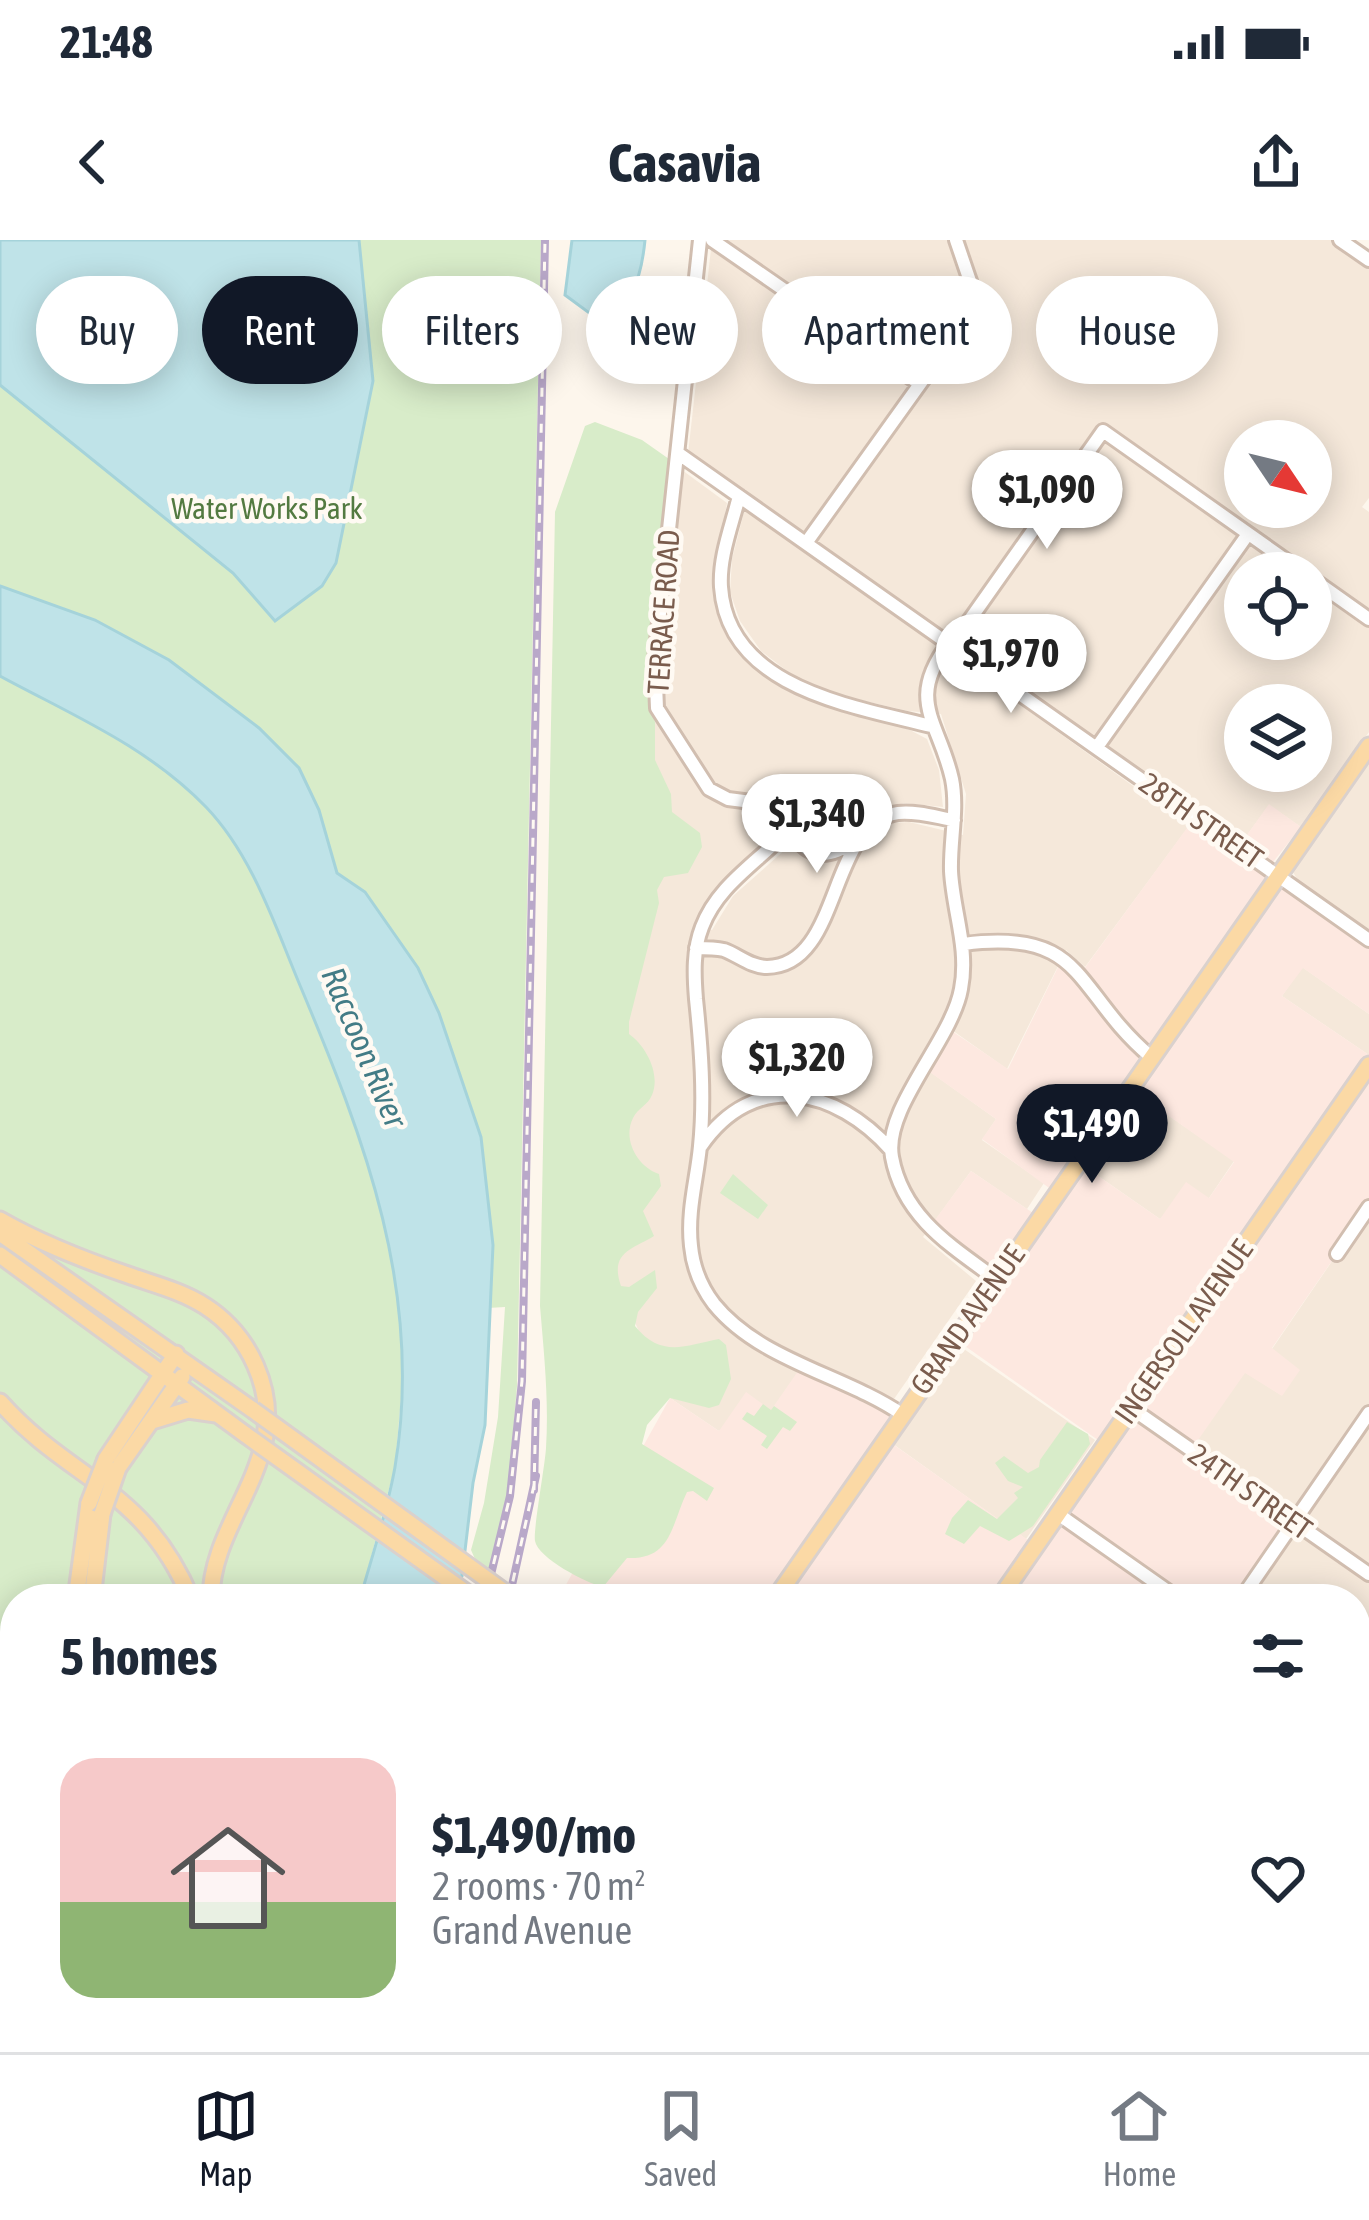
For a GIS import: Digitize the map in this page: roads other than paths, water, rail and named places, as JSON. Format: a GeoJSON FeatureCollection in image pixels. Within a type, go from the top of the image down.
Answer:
{"type":"FeatureCollection","features":[{"type":"Feature","properties":{"kind":"main road","name":"GRAND AVENUE"},"geometry":{"type":"LineString","coordinates":[[785,1584],[1369,746]]}},
{"type":"Feature","properties":{"kind":"main road","name":"INGERSOLL AVENUE"},"geometry":{"type":"LineString","coordinates":[[1009,1584],[1369,1065]]}},
{"type":"Feature","properties":{"kind":"main road"},"geometry":{"type":"LineString","coordinates":[[0,1220],[60,1249],[190,1298],[225,1322],[248,1351],[264,1394],[265,1436],[260,1460],[216,1559],[213,1584]]}},
{"type":"Feature","properties":{"kind":"main road"},"geometry":{"type":"LineString","coordinates":[[0,1233],[493,1584]]}},
{"type":"Feature","properties":{"kind":"main road"},"geometry":{"type":"LineString","coordinates":[[0,1255],[454,1584]]}},
{"type":"Feature","properties":{"kind":"main road"},"geometry":{"type":"LineString","coordinates":[[79,1584],[96,1508],[112,1464],[183,1359]]}},
{"type":"Feature","properties":{"kind":"main road"},"geometry":{"type":"LineString","coordinates":[[112,1464],[149,1422],[170,1378]]}},
{"type":"Feature","properties":{"kind":"main road"},"geometry":{"type":"LineString","coordinates":[[0,1402],[25,1427],[135,1511],[165,1548],[183,1584]]}},
{"type":"Feature","properties":{"kind":"main road"},"geometry":{"type":"LineString","coordinates":[[149,1422],[188,1410],[220,1415]]}},
{"type":"Feature","properties":{"kind":"main road"},"geometry":{"type":"LineString","coordinates":[[93,1584],[96,1508]]}},
{"type":"Feature","properties":{"kind":"street","name":"TERRACE ROAD"},"geometry":{"type":"LineString","coordinates":[[700,240],[655,660],[657,708],[709,789],[728,800],[767,804],[802,847],[818,852],[842,849],[855,841]]}},
{"type":"Feature","properties":{"kind":"street"},"geometry":{"type":"LineString","coordinates":[[712,240],[764,276]]}},
{"type":"Feature","properties":{"kind":"street"},"geometry":{"type":"LineString","coordinates":[[956,240],[969,276]]}},
{"type":"Feature","properties":{"kind":"street"},"geometry":{"type":"LineString","coordinates":[[1340,240],[1369,260]]}},
{"type":"Feature","properties":{"kind":"street"},"geometry":{"type":"LineString","coordinates":[[806,543],[920,384]]}},
{"type":"Feature","properties":{"kind":"street"},"geometry":{"type":"LineString","coordinates":[[891,1150],[905,1102],[961,992],[964,944],[952,877],[952,781],[931,726],[928,682],[933,665],[1103,430],[1274,552]]}},
{"type":"Feature","properties":{"kind":"street","name":"28TH STREET"},"geometry":{"type":"LineString","coordinates":[[679,454],[1369,940]]}},
{"type":"Feature","properties":{"kind":"street"},"geometry":{"type":"LineString","coordinates":[[739,496],[723,559],[721,592],[726,614],[748,651],[775,674],[812,694],[931,726]]}},
{"type":"Feature","properties":{"kind":"street"},"geometry":{"type":"LineString","coordinates":[[1097,747],[1248,534]]}},
{"type":"Feature","properties":{"kind":"street"},"geometry":{"type":"LineString","coordinates":[[1332,593],[1369,620]]}},
{"type":"Feature","properties":{"kind":"street"},"geometry":{"type":"LineString","coordinates":[[696,948],[723,950],[768,967],[788,962],[810,942],[824,920],[855,841],[879,820],[898,813],[954,820]]}},
{"type":"Feature","properties":{"kind":"street"},"geometry":{"type":"LineString","coordinates":[[786,832],[718,898],[696,948],[700,1147],[690,1237],[696,1272],[712,1301],[750,1335],[871,1394],[903,1415]]}},
{"type":"Feature","properties":{"kind":"street"},"geometry":{"type":"LineString","coordinates":[[964,944],[1019,941],[1052,951],[1080,974],[1113,1022],[1151,1057]]}},
{"type":"Feature","properties":{"kind":"street"},"geometry":{"type":"LineString","coordinates":[[700,1147],[716,1127],[744,1108],[797,1096],[840,1107],[891,1150],[918,1216],[941,1240],[997,1279]]}},
{"type":"Feature","properties":{"kind":"street"},"geometry":{"type":"LineString","coordinates":[[1337,1254],[1369,1208]]}},
{"type":"Feature","properties":{"kind":"street","name":"24TH STREET"},"geometry":{"type":"LineString","coordinates":[[1131,1408],[1369,1574]]}},
{"type":"Feature","properties":{"kind":"street"},"geometry":{"type":"LineString","coordinates":[[1251,1584],[1369,1413]]}},
{"type":"Feature","properties":{"kind":"street"},"geometry":{"type":"LineString","coordinates":[[1058,1514],[1158,1584]]}},
{"type":"Feature","properties":{"kind":"water"},"geometry":{"type":"Polygon","coordinates":[[[0,240],[359,240],[373,381],[336,563],[322,586],[275,621],[233,573],[0,385],[0,240]]]}},
{"type":"Feature","properties":{"kind":"water"},"geometry":{"type":"Polygon","coordinates":[[[572,240],[645,240],[639,276],[586,276],[586,311],[565,295],[572,240]]]}},
{"type":"Feature","properties":{"kind":"water","name":"Raccoon River"},"geometry":{"type":"Polygon","coordinates":[[[0,586],[95,620],[169,660],[259,728],[299,768],[319,810],[337,873],[365,892],[418,968],[439,1013],[481,1137],[493,1245],[485,1425],[460,1584],[364,1584],[395,1467],[402,1403],[395,1279],[383,1219],[346,1100],[260,890],[222,826],[183,785],[108,733],[0,676],[0,586]]]}},
{"type":"Feature","properties":{"kind":"railway"},"geometry":{"type":"LineString","coordinates":[[489,1584],[510,1496],[522,1381],[545,240]]}},
{"type":"Feature","properties":{"kind":"railway"},"geometry":{"type":"LineString","coordinates":[[534,1490],[536,1402]]}},
{"type":"Feature","properties":{"kind":"railway"},"geometry":{"type":"LineString","coordinates":[[512,1584],[536,1476]]}},
{"type":"Feature","properties":{"kind":"park label","name":"Water Works Park"},"geometry":{"type":"Point","coordinates":[267,509]}}]}
